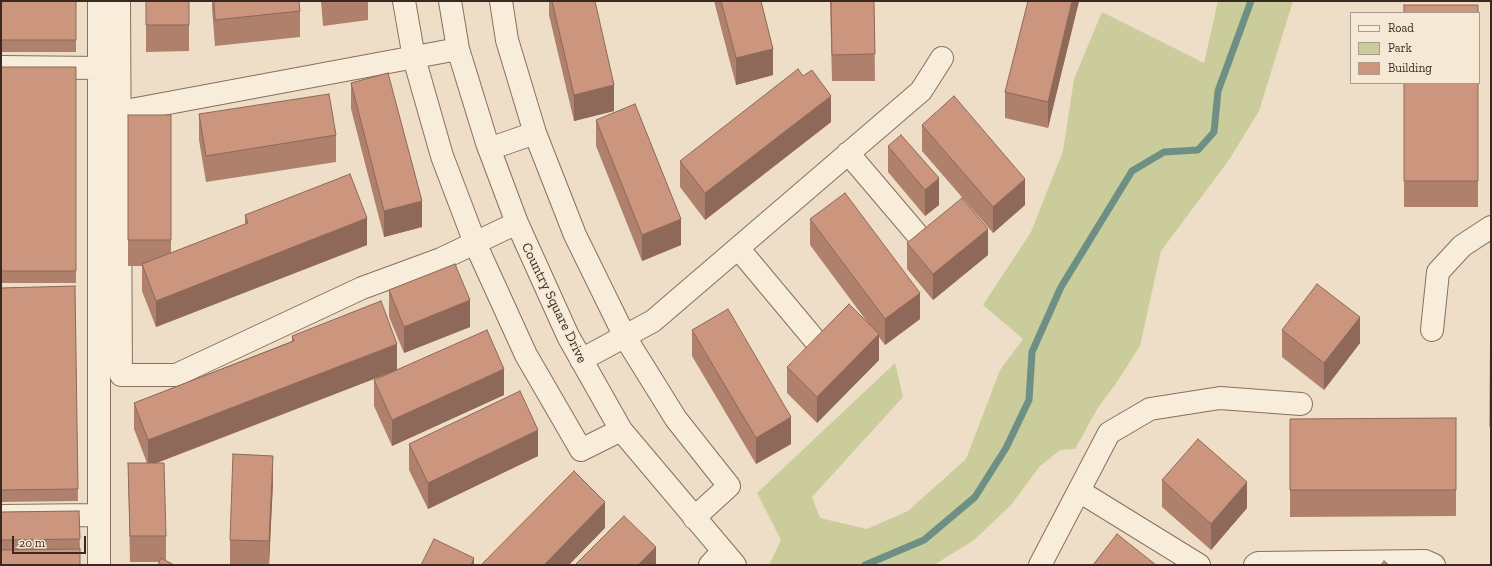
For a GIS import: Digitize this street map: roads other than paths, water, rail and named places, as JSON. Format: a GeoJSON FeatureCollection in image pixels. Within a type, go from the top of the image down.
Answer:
{"type":"FeatureCollection","features":[{"type":"Feature","properties":{"kind":"street"},"geometry":{"type":"LineString","coordinates":[[99,1],[99,565]]}},
{"type":"Feature","properties":{"kind":"street"},"geometry":{"type":"LineString","coordinates":[[119,1],[121,375],[176,375],[362,288],[441,259],[517,223]]}},
{"type":"Feature","properties":{"kind":"street"},"geometry":{"type":"LineString","coordinates":[[404,1],[414,58],[442,156],[474,243],[526,354],[581,450],[620,430]]}},
{"type":"Feature","properties":{"kind":"street","name":"Country Square Drive"},"geometry":{"type":"LineString","coordinates":[[450,1],[458,49],[489,149],[517,223],[568,336],[620,430],[694,518],[723,560]]}},
{"type":"Feature","properties":{"kind":"street"},"geometry":{"type":"LineString","coordinates":[[501,1],[506,40],[535,133],[575,235],[625,337],[676,419],[729,486],[694,518]]}},
{"type":"Feature","properties":{"kind":"street"},"geometry":{"type":"LineString","coordinates":[[120,112],[458,49]]}},
{"type":"Feature","properties":{"kind":"street"},"geometry":{"type":"LineString","coordinates":[[581,360],[653,321],[921,91],[942,58]]}},
{"type":"Feature","properties":{"kind":"street"},"geometry":{"type":"LineString","coordinates":[[1,67],[99,68]]}},
{"type":"Feature","properties":{"kind":"street"},"geometry":{"type":"LineString","coordinates":[[489,149],[535,133]]}},
{"type":"Feature","properties":{"kind":"street"},"geometry":{"type":"LineString","coordinates":[[848,153],[916,233]]}},
{"type":"Feature","properties":{"kind":"street"},"geometry":{"type":"LineString","coordinates":[[1432,330],[1438,272],[1462,246],[1491,227]]}},
{"type":"Feature","properties":{"kind":"street"},"geometry":{"type":"LineString","coordinates":[[738,248],[814,339]]}},
{"type":"Feature","properties":{"kind":"street"},"geometry":{"type":"LineString","coordinates":[[1040,565],[1109,433],[1150,409],[1220,398],[1301,404]]}},
{"type":"Feature","properties":{"kind":"street"},"geometry":{"type":"LineString","coordinates":[[1079,491],[1200,565]]}},
{"type":"Feature","properties":{"kind":"street"},"geometry":{"type":"LineString","coordinates":[[1,516],[98,515]]}},
{"type":"Feature","properties":{"kind":"street"},"geometry":{"type":"LineString","coordinates":[[1255,565],[1258,563],[1344,563],[1425,560],[1434,565]]}},
{"type":"Feature","properties":{"kind":"waterway"},"geometry":{"type":"LineString","coordinates":[[865,565],[924,540],[975,497],[1006,448],[1029,400],[1032,352],[1061,287],[1132,171],[1164,152],[1198,150],[1214,132],[1218,91],[1251,1]]}}]}
